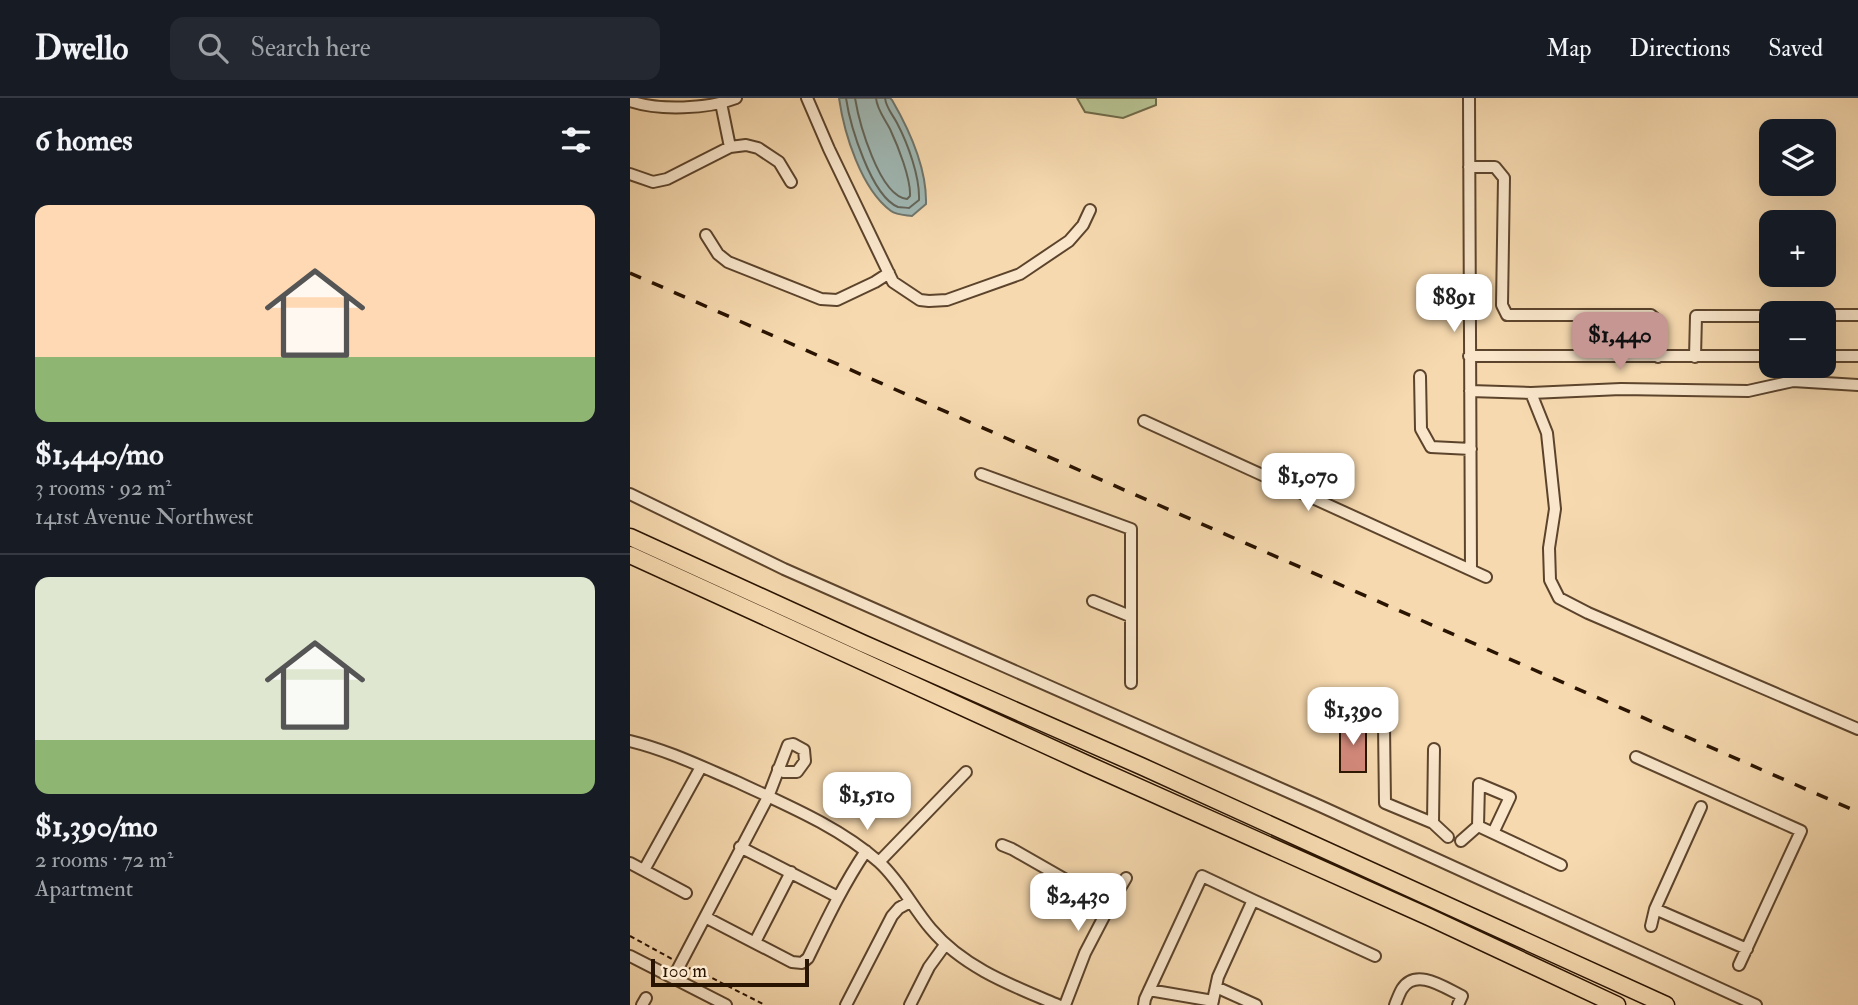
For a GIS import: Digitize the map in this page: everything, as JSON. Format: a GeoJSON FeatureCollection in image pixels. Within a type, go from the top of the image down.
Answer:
{"type":"FeatureCollection","features":[{"type":"Feature","properties":{"kind":"highway"},"geometry":{"type":"LineString","coordinates":[[630,537],[1666,1005]]}},
{"type":"Feature","properties":{"kind":"highway"},"geometry":{"type":"LineString","coordinates":[[630,555],[1429,917],[1616,1005]]}},
{"type":"Feature","properties":{"kind":"street"},"geometry":{"type":"LineString","coordinates":[[807,98],[891,278],[920,300],[947,300],[1020,274],[1069,241],[1083,225],[1090,210]]}},
{"type":"Feature","properties":{"kind":"street"},"geometry":{"type":"LineString","coordinates":[[1469,98],[1471,570]]}},
{"type":"Feature","properties":{"kind":"street"},"geometry":{"type":"LineString","coordinates":[[630,101],[682,108],[728,100],[730,147]]}},
{"type":"Feature","properties":{"kind":"street"},"geometry":{"type":"LineString","coordinates":[[630,174],[653,182],[667,179],[730,147],[746,145],[758,148],[779,162],[791,183]]}},
{"type":"Feature","properties":{"kind":"street"},"geometry":{"type":"LineString","coordinates":[[1469,167],[1495,167],[1504,178],[1502,305],[1507,315],[1651,315],[1658,321],[1658,357]]}},
{"type":"Feature","properties":{"kind":"street"},"geometry":{"type":"LineString","coordinates":[[706,235],[718,254],[728,262],[821,299],[837,300],[875,282],[891,278]]}},
{"type":"Feature","properties":{"kind":"street"},"geometry":{"type":"LineString","coordinates":[[1836,315],[1858,315]]}},
{"type":"Feature","properties":{"kind":"street"},"geometry":{"type":"LineString","coordinates":[[1695,357],[1696,316],[1759,316]]}},
{"type":"Feature","properties":{"kind":"street"},"geometry":{"type":"LineString","coordinates":[[1469,356],[1759,356]]}},
{"type":"Feature","properties":{"kind":"street"},"geometry":{"type":"LineString","coordinates":[[1836,356],[1858,356]]}},
{"type":"Feature","properties":{"kind":"street"},"geometry":{"type":"LineString","coordinates":[[1420,376],[1422,429],[1431,447],[1471,449]]}},
{"type":"Feature","properties":{"kind":"street"},"geometry":{"type":"LineString","coordinates":[[1471,391],[1748,391],[1793,382],[1858,385]]}},
{"type":"Feature","properties":{"kind":"street"},"geometry":{"type":"LineString","coordinates":[[1531,393],[1546,433],[1555,509],[1549,548],[1550,580],[1559,598],[1588,613],[1858,729]]}},
{"type":"Feature","properties":{"kind":"street"},"geometry":{"type":"LineString","coordinates":[[1144,421],[1486,577]]}},
{"type":"Feature","properties":{"kind":"street"},"geometry":{"type":"LineString","coordinates":[[981,474],[1131,529],[1131,682]]}},
{"type":"Feature","properties":{"kind":"street"},"geometry":{"type":"LineString","coordinates":[[630,494],[784,569],[1320,806],[1756,1005]]}},
{"type":"Feature","properties":{"kind":"street"},"geometry":{"type":"LineString","coordinates":[[1093,601],[1130,616]]}},
{"type":"Feature","properties":{"kind":"street"},"geometry":{"type":"LineString","coordinates":[[1384,726],[1385,803],[1433,823],[1448,837]]}},
{"type":"Feature","properties":{"kind":"street"},"geometry":{"type":"LineString","coordinates":[[630,741],[701,767],[768,797],[854,842],[890,873],[945,944],[988,974],[1035,1000],[1058,1005]]}},
{"type":"Feature","properties":{"kind":"street"},"geometry":{"type":"LineString","coordinates":[[1433,823],[1434,749]]}},
{"type":"Feature","properties":{"kind":"street"},"geometry":{"type":"LineString","coordinates":[[1636,757],[1801,831],[1739,965]]}},
{"type":"Feature","properties":{"kind":"street"},"geometry":{"type":"LineString","coordinates":[[644,870],[701,767]]}},
{"type":"Feature","properties":{"kind":"street"},"geometry":{"type":"LineString","coordinates":[[673,978],[768,797],[778,769]]}},
{"type":"Feature","properties":{"kind":"street"},"geometry":{"type":"LineString","coordinates":[[879,862],[966,772]]}},
{"type":"Feature","properties":{"kind":"street"},"geometry":{"type":"LineString","coordinates":[[1461,841],[1478,826],[1479,784],[1510,797],[1493,833]]}},
{"type":"Feature","properties":{"kind":"street"},"geometry":{"type":"LineString","coordinates":[[1651,926],[1655,909],[1701,807]]}},
{"type":"Feature","properties":{"kind":"street"},"geometry":{"type":"LineString","coordinates":[[1478,826],[1561,865]]}},
{"type":"Feature","properties":{"kind":"street"},"geometry":{"type":"LineString","coordinates":[[1002,845],[1110,905]]}},
{"type":"Feature","properties":{"kind":"street"},"geometry":{"type":"LineString","coordinates":[[740,847],[838,897]]}},
{"type":"Feature","properties":{"kind":"street"},"geometry":{"type":"LineString","coordinates":[[705,917],[792,962],[802,962],[808,958],[838,897],[866,851]]}},
{"type":"Feature","properties":{"kind":"street"},"geometry":{"type":"LineString","coordinates":[[630,863],[686,892]]}},
{"type":"Feature","properties":{"kind":"street"},"geometry":{"type":"LineString","coordinates":[[755,942],[791,872]]}},
{"type":"Feature","properties":{"kind":"street"},"geometry":{"type":"LineString","coordinates":[[1144,1005],[1202,876],[1375,956]]}},
{"type":"Feature","properties":{"kind":"street"},"geometry":{"type":"LineString","coordinates":[[1065,1005],[1085,953],[1126,878]]}},
{"type":"Feature","properties":{"kind":"street"},"geometry":{"type":"LineString","coordinates":[[1149,990],[1212,1003],[1218,977],[1253,900]]}},
{"type":"Feature","properties":{"kind":"street"},"geometry":{"type":"LineString","coordinates":[[846,1005],[892,916],[910,902]]}},
{"type":"Feature","properties":{"kind":"street"},"geometry":{"type":"LineString","coordinates":[[1655,909],[1747,949]]}},
{"type":"Feature","properties":{"kind":"street"},"geometry":{"type":"LineString","coordinates":[[910,1005],[925,974],[945,944]]}},
{"type":"Feature","properties":{"kind":"street"},"geometry":{"type":"LineString","coordinates":[[630,956],[726,1005]]}},
{"type":"Feature","properties":{"kind":"street"},"geometry":{"type":"LineString","coordinates":[[1395,1005],[1402,989],[1413,979],[1427,980],[1460,1000]]}},
{"type":"Feature","properties":{"kind":"street"},"geometry":{"type":"LineString","coordinates":[[1216,987],[1256,1005]]}},
{"type":"Feature","properties":{"kind":"path"},"geometry":{"type":"LineString","coordinates":[[630,936],[680,964],[765,1005]]}},
{"type":"Feature","properties":{"kind":"green space"},"geometry":{"type":"Polygon","coordinates":[[[1077,98],[1156,98],[1156,105],[1123,118],[1085,112],[1077,98]]]}},
{"type":"Feature","properties":{"kind":"water"},"geometry":{"type":"Polygon","coordinates":[[[839,98],[892,100],[911,137],[924,177],[926,204],[912,216],[891,211],[871,189],[850,143],[839,98]]]}},
{"type":"Feature","properties":{"kind":"building"},"geometry":{"type":"Polygon","coordinates":[[[1340,722],[1366,722],[1366,772],[1340,772],[1340,722]]]}},
{"type":"Feature","properties":{"kind":"railway"},"geometry":{"type":"LineString","coordinates":[[630,273],[1858,812]]}}]}
